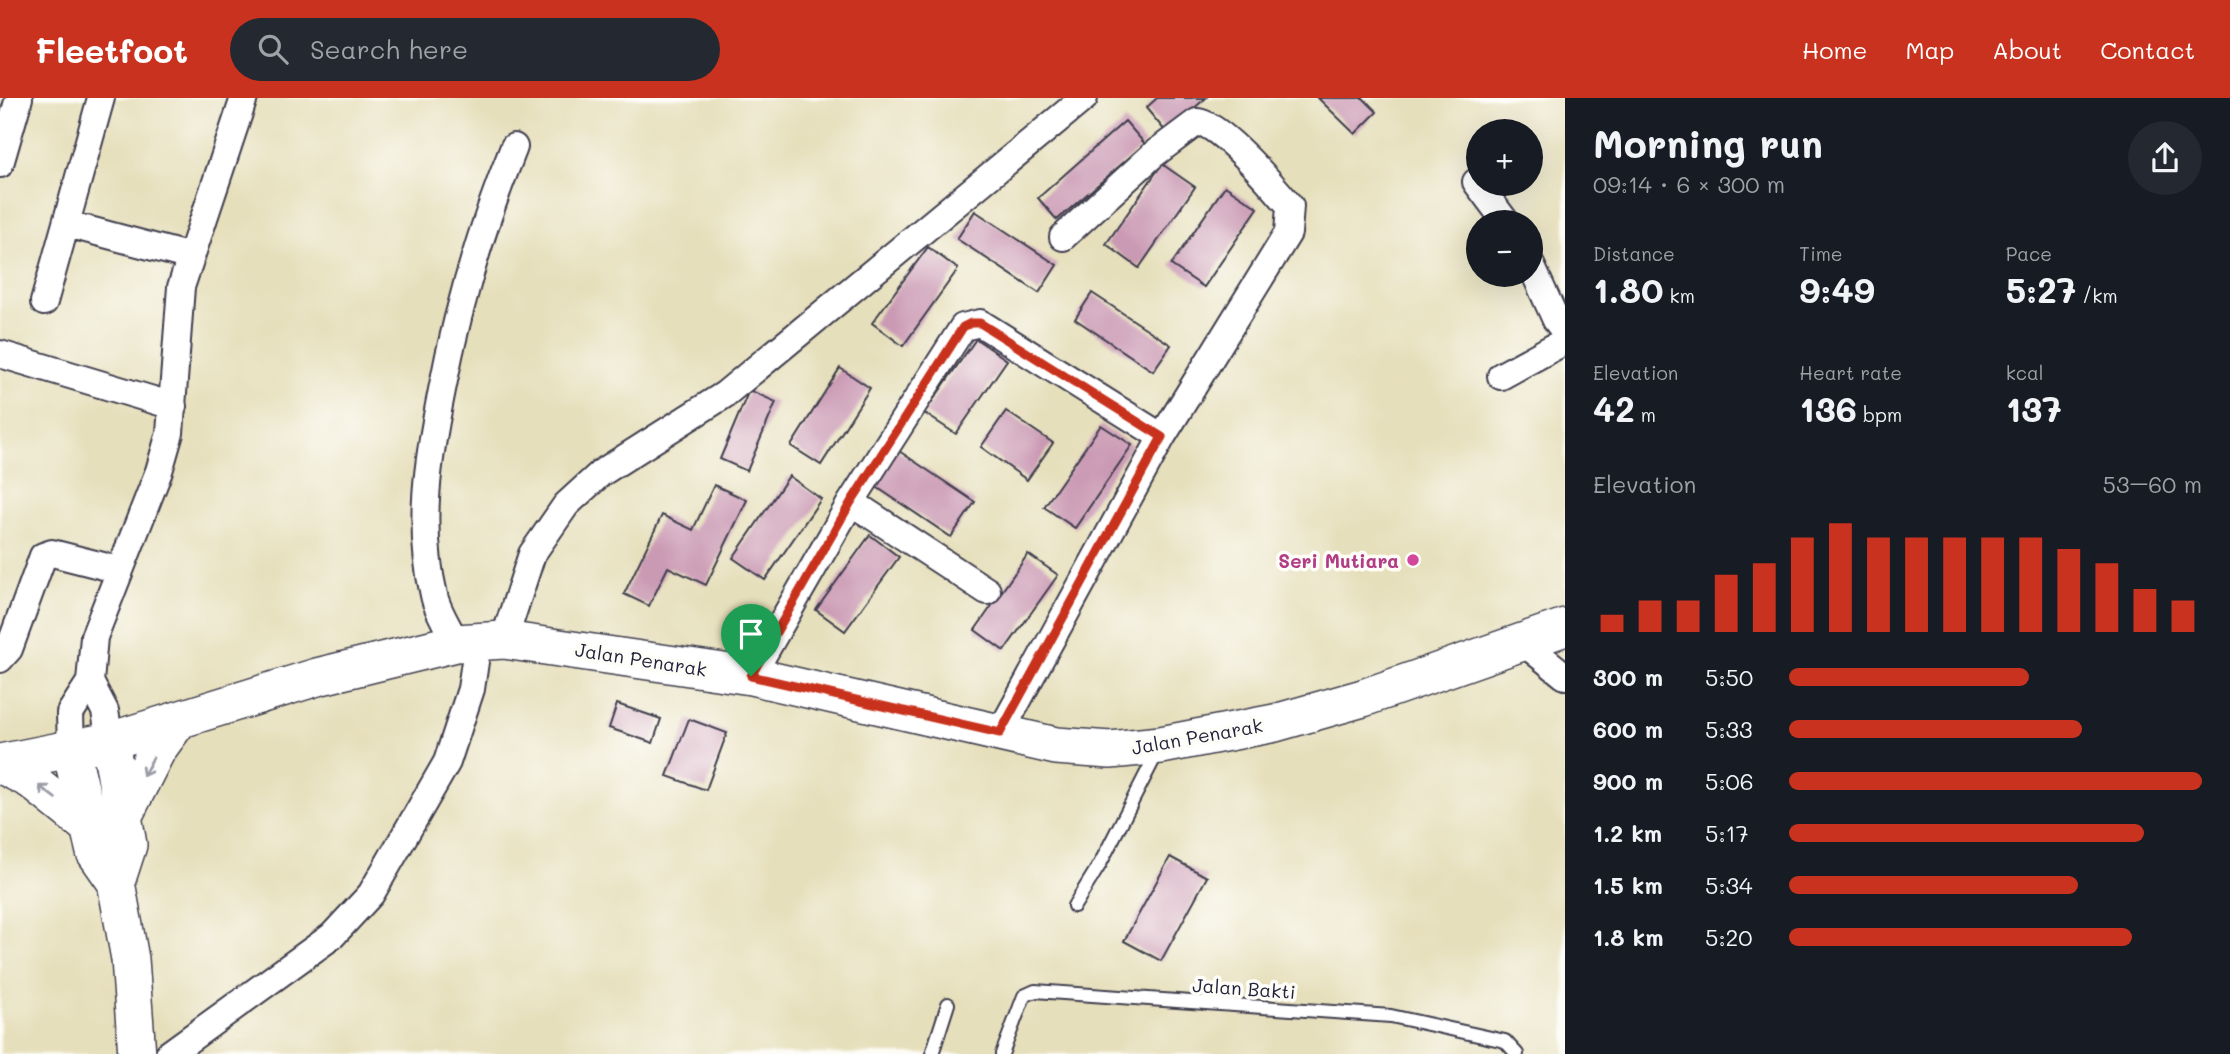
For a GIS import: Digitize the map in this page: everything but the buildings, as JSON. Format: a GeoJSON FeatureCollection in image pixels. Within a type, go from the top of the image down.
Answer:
{"type":"FeatureCollection","features":[{"type":"Feature","properties":{"kind":"street"},"geometry":{"type":"LineString","coordinates":[[0,164],[19,98]]}},
{"type":"Feature","properties":{"kind":"street"},"geometry":{"type":"LineString","coordinates":[[44,302],[102,98]]}},
{"type":"Feature","properties":{"kind":"street"},"geometry":{"type":"LineString","coordinates":[[106,822],[71,750],[70,713],[90,682],[94,637],[159,471],[173,406],[181,287],[244,98]]}},
{"type":"Feature","properties":{"kind":"street"},"geometry":{"type":"LineString","coordinates":[[169,1054],[332,936],[371,894],[446,762],[471,689],[480,641],[532,554],[566,505],[601,472],[724,395],[1084,98]]}},
{"type":"Feature","properties":{"kind":"street"},"geometry":{"type":"LineString","coordinates":[[1000,733],[1162,437],[1288,233],[1290,206],[1267,179],[1210,125],[1197,122],[1154,155],[1063,237]]}},
{"type":"Feature","properties":{"kind":"street"},"geometry":{"type":"LineString","coordinates":[[480,641],[434,598],[424,543],[426,470],[455,327],[474,254],[514,146]]}},
{"type":"Feature","properties":{"kind":"street"},"geometry":{"type":"LineString","coordinates":[[67,224],[191,257]]}},
{"type":"Feature","properties":{"kind":"street"},"geometry":{"type":"LineString","coordinates":[[1542,287],[1565,332]]}},
{"type":"Feature","properties":{"kind":"street"},"geometry":{"type":"LineString","coordinates":[[751,676],[851,502],[963,327],[980,323],[1162,437]]}},
{"type":"Feature","properties":{"kind":"street"},"geometry":{"type":"LineString","coordinates":[[1501,376],[1565,341]]}},
{"type":"Feature","properties":{"kind":"street"},"geometry":{"type":"LineString","coordinates":[[0,354],[173,406]]}},
{"type":"Feature","properties":{"kind":"street"},"geometry":{"type":"LineString","coordinates":[[851,502],[987,591]]}},
{"type":"Feature","properties":{"kind":"street"},"geometry":{"type":"LineString","coordinates":[[0,659],[9,649],[43,556],[52,553],[119,570]]}},
{"type":"Feature","properties":{"kind":"street","name":"Jalan Penarak"},"geometry":{"type":"LineString","coordinates":[[0,763],[110,741],[317,677],[480,641],[751,676],[1000,733],[1069,747],[1110,750],[1161,745],[1275,723],[1363,698],[1565,626]]}},
{"type":"Feature","properties":{"kind":"street"},"geometry":{"type":"LineString","coordinates":[[1523,642],[1565,677]]}},
{"type":"Feature","properties":{"kind":"street"},"geometry":{"type":"LineString","coordinates":[[90,682],[105,712],[110,741],[106,822]]}},
{"type":"Feature","properties":{"kind":"street"},"geometry":{"type":"LineString","coordinates":[[137,1054],[130,959],[116,883],[95,852],[106,822],[178,720]]}},
{"type":"Feature","properties":{"kind":"street"},"geometry":{"type":"LineString","coordinates":[[0,763],[106,822]]}},
{"type":"Feature","properties":{"kind":"lane"},"geometry":{"type":"LineString","coordinates":[[1074,906],[1100,864],[1161,745]]}},
{"type":"Feature","properties":{"kind":"lane","name":"Jalan Bakti"},"geometry":{"type":"LineString","coordinates":[[1002,1054],[1024,996],[1035,991],[1391,1016],[1505,1041],[1517,1054]]}},
{"type":"Feature","properties":{"kind":"lane"},"geometry":{"type":"LineString","coordinates":[[932,1054],[948,1004]]}},
{"type":"Feature","properties":{"kind":"place","name":"Seri Mutiara"},"geometry":{"type":"Point","coordinates":[1413,560]}},
{"type":"Feature","properties":{"kind":"route"},"geometry":{"type":"LineString","coordinates":[[980,323],[1162,437],[1000,733],[751,676],[851,502],[963,327],[980,323]]}}]}
